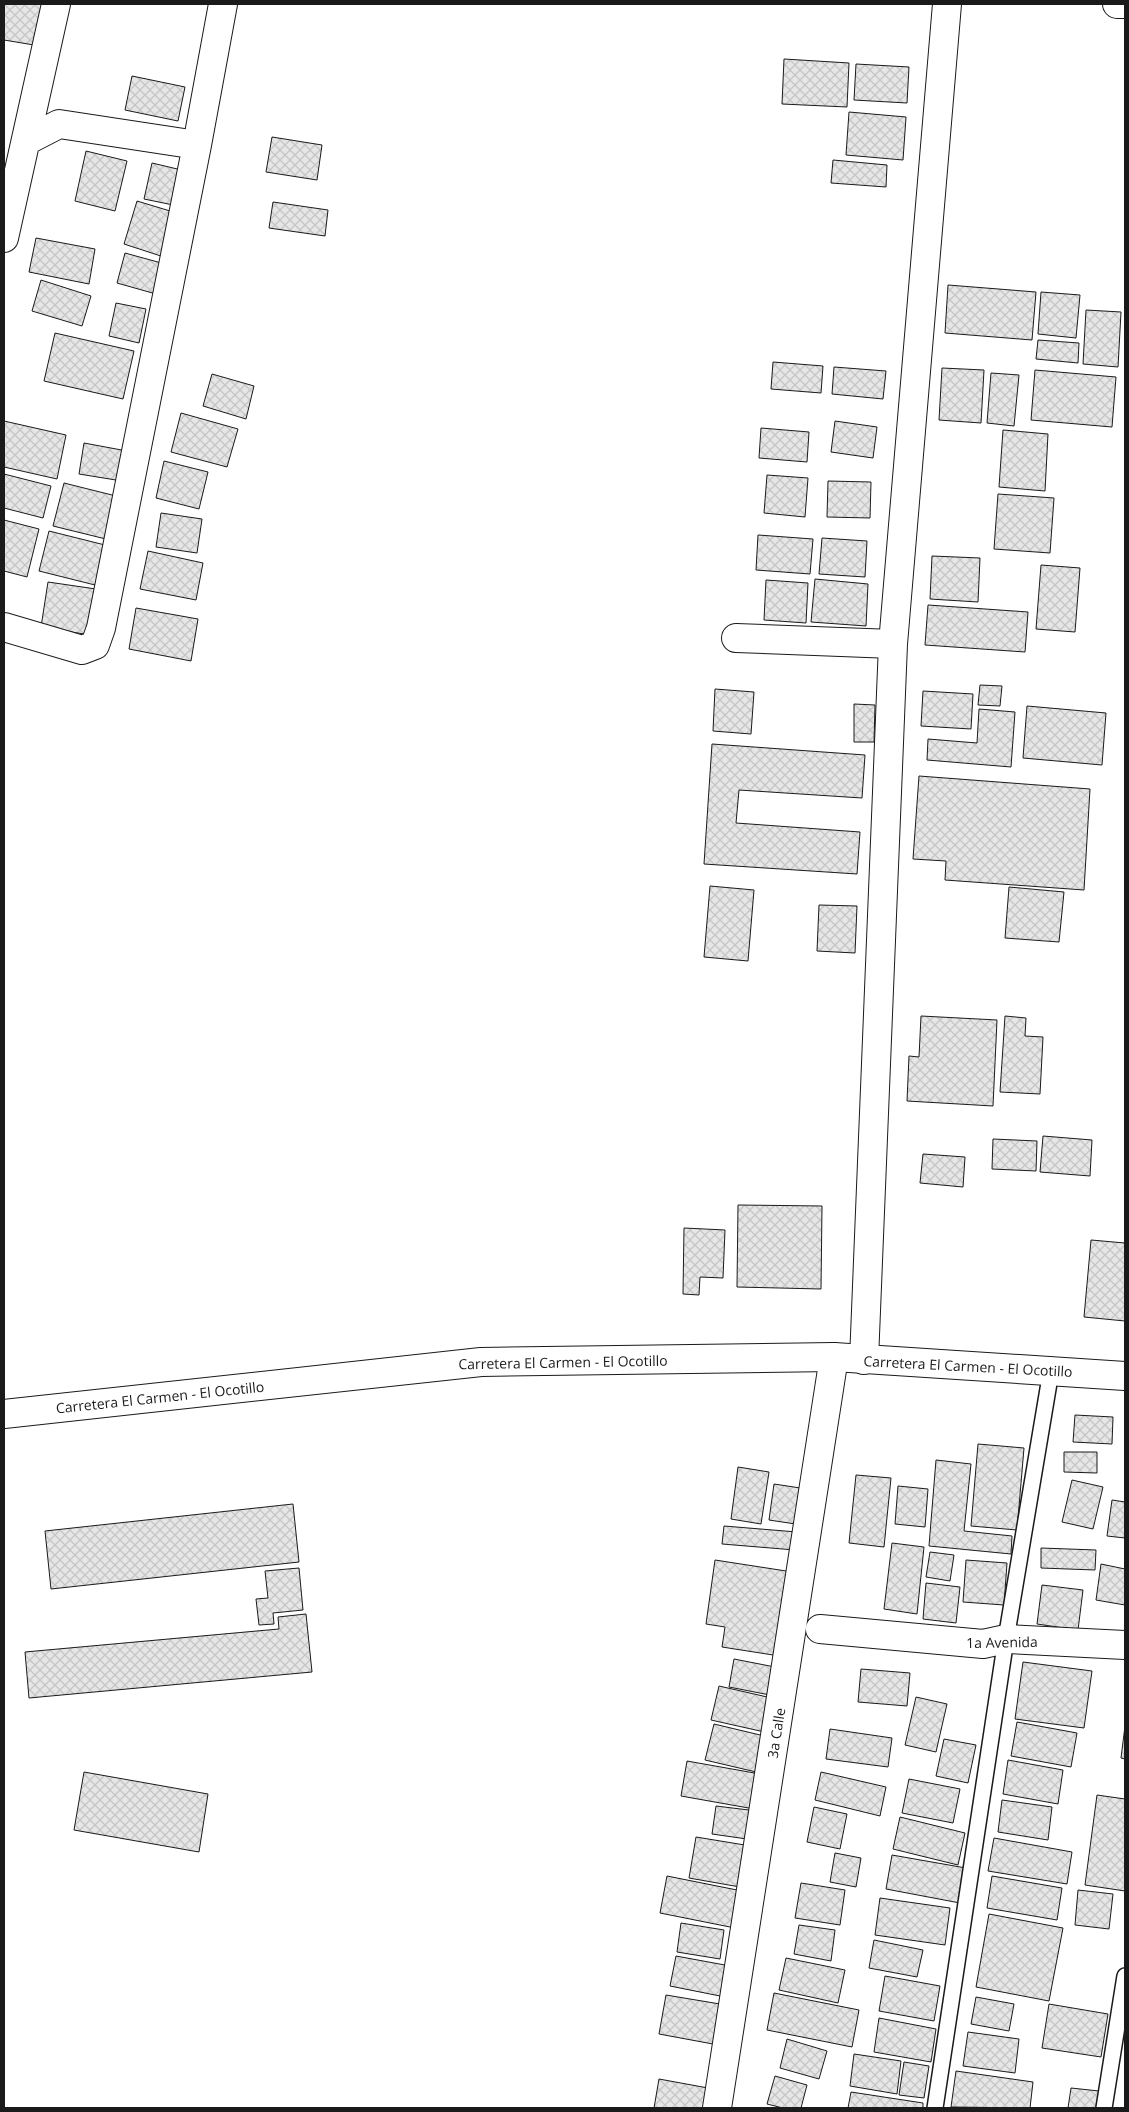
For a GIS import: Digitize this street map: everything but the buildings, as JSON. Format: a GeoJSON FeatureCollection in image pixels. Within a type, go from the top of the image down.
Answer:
{"type":"FeatureCollection","features":[{"type":"Feature","properties":{"kind":"street"},"geometry":{"type":"LineString","coordinates":[[4,238],[56,4]]}},
{"type":"Feature","properties":{"kind":"street"},"geometry":{"type":"LineString","coordinates":[[4,627],[82,650],[94,645],[101,628],[197,145],[223,4]]}},
{"type":"Feature","properties":{"kind":"street"},"geometry":{"type":"LineString","coordinates":[[864,1360],[893,644],[947,4]]}},
{"type":"Feature","properties":{"kind":"street"},"geometry":{"type":"LineString","coordinates":[[1117,4],[1125,4]]}},
{"type":"Feature","properties":{"kind":"street"},"geometry":{"type":"LineString","coordinates":[[26,141],[59,124],[197,145]]}},
{"type":"Feature","properties":{"kind":"street"},"geometry":{"type":"LineString","coordinates":[[736,638],[893,644]]}},
{"type":"Feature","properties":{"kind":"street","name":"Carretera El Carmen - El Ocotillo"},"geometry":{"type":"LineString","coordinates":[[4,1414],[481,1362],[834,1357],[1125,1376]]}},
{"type":"Feature","properties":{"kind":"street","name":"3a Calle"},"geometry":{"type":"LineString","coordinates":[[717,2108],[834,1357]]}},
{"type":"Feature","properties":{"kind":"street","name":"1a Avenida"},"geometry":{"type":"LineString","coordinates":[[820,1629],[983,1644],[1006,1639],[1125,1645]]}},
{"type":"Feature","properties":{"kind":"lane"},"geometry":{"type":"LineString","coordinates":[[935,2108],[1006,1639],[1051,1372]]}},
{"type":"Feature","properties":{"kind":"lane"},"geometry":{"type":"LineString","coordinates":[[1104,2108],[1125,1976]]}}]}
